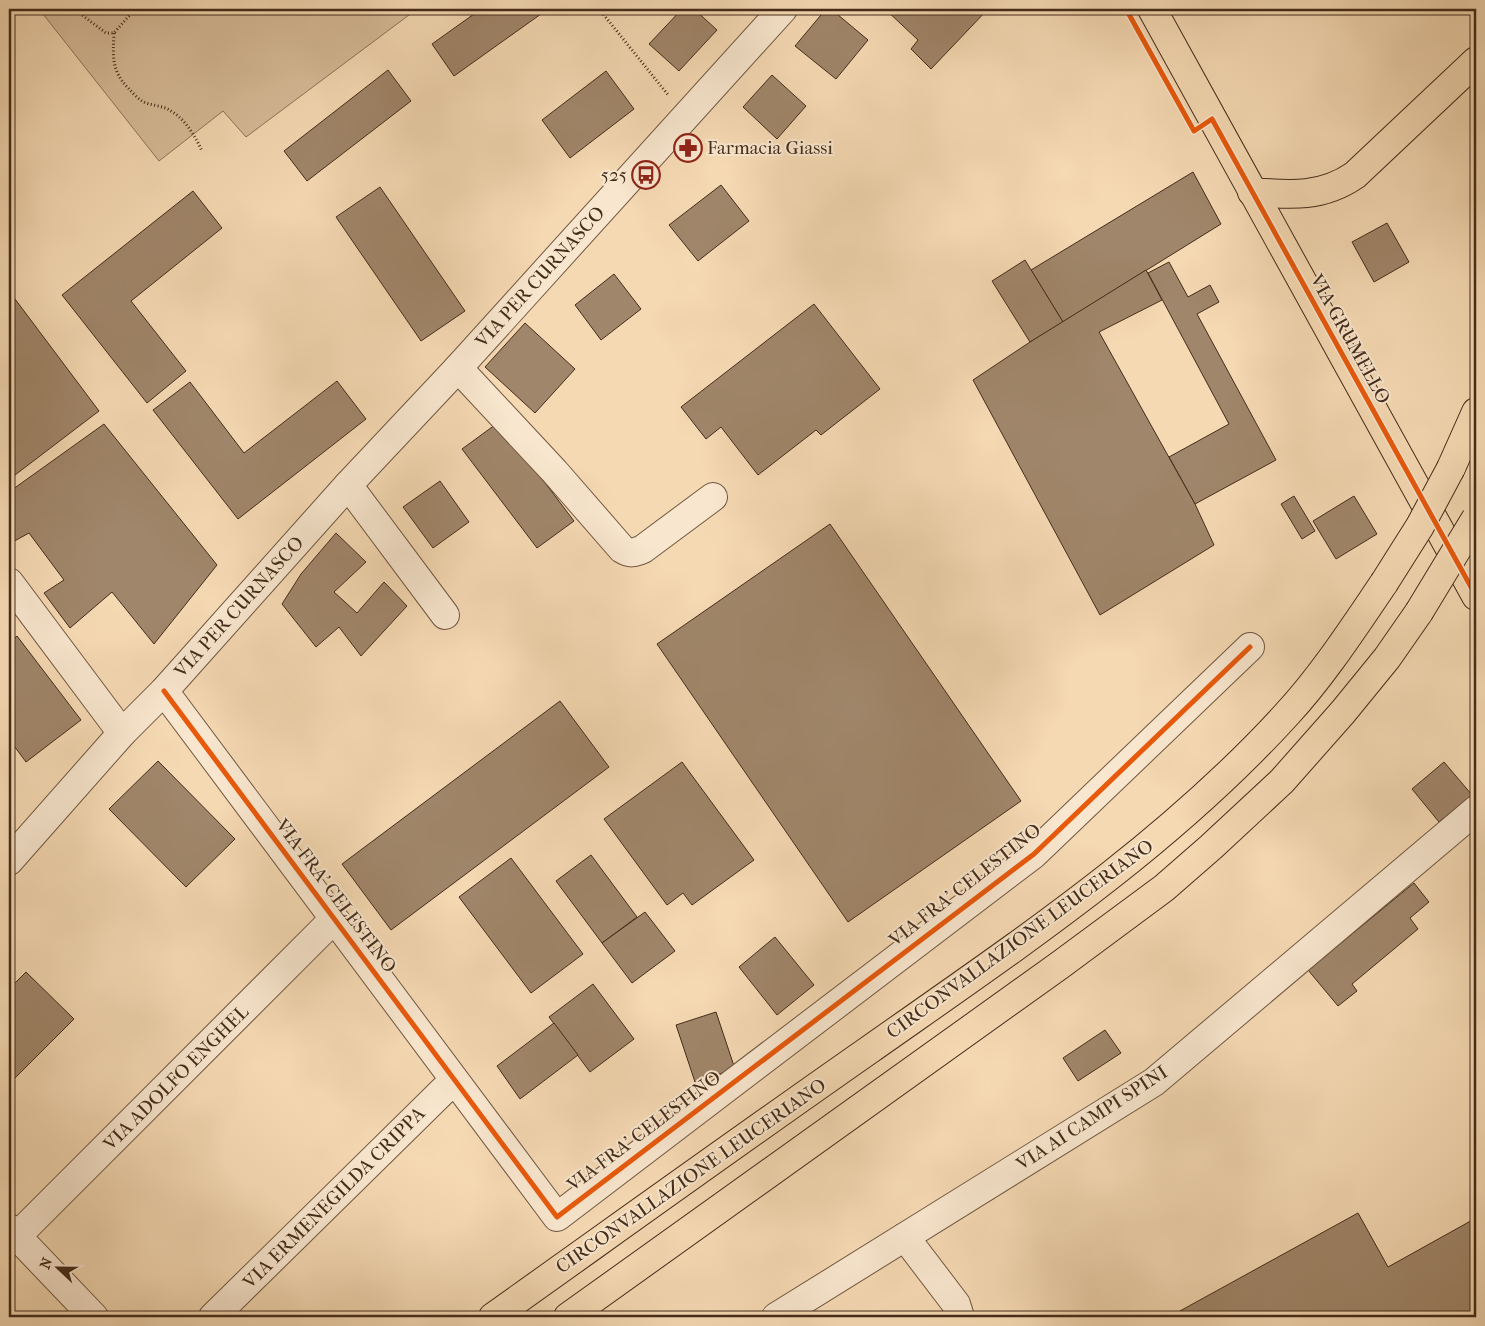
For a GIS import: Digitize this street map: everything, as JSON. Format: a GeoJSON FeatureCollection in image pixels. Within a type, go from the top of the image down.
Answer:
{"type":"FeatureCollection","features":[{"type":"Feature","properties":{"kind":"main road","name":"VIA GRUMELLO"},"geometry":{"type":"LineString","coordinates":[[1152,9],[1476,596]]}},
{"type":"Feature","properties":{"kind":"main road"},"geometry":{"type":"LineString","coordinates":[[1252,192],[1303,194],[1328,190],[1342,184],[1355,175],[1476,61]]}},
{"type":"Feature","properties":{"kind":"main road","name":"CIRCONVALLAZIONE LEUCERIANO"},"geometry":{"type":"LineString","coordinates":[[493,1317],[1031,936],[1124,865],[1184,815],[1232,771],[1289,713],[1342,645],[1420,526],[1451,468],[1476,412]]}},
{"type":"Feature","properties":{"kind":"main road"},"geometry":{"type":"LineString","coordinates":[[568,1317],[1060,965],[1164,888],[1204,853],[1282,781],[1343,712],[1387,658],[1419,612],[1476,518]]}},
{"type":"Feature","properties":{"kind":"main road"},"geometry":{"type":"LineString","coordinates":[[587,1317],[782,1164]]}},
{"type":"Feature","properties":{"kind":"street","name":"VIA PER CURNASCO"},"geometry":{"type":"LineString","coordinates":[[9,862],[122,733],[164,690],[348,486],[458,368],[783,9]]}},
{"type":"Feature","properties":{"kind":"street"},"geometry":{"type":"LineString","coordinates":[[458,368],[627,552],[633,553],[643,549],[713,497]]}},
{"type":"Feature","properties":{"kind":"street"},"geometry":{"type":"LineString","coordinates":[[348,486],[446,615]]}},
{"type":"Feature","properties":{"kind":"street"},"geometry":{"type":"LineString","coordinates":[[9,582],[122,733]]}},
{"type":"Feature","properties":{"kind":"street","name":"VIA FRA' CELESTINO"},"geometry":{"type":"LineString","coordinates":[[164,690],[557,1217],[1034,854],[1250,647]]}},
{"type":"Feature","properties":{"kind":"street","name":"VIA AI CAMPI SPINI"},"geometry":{"type":"LineString","coordinates":[[776,1317],[1154,1082],[1476,810]]}},
{"type":"Feature","properties":{"kind":"street","name":"VIA ADOLFO ENGHEL"},"geometry":{"type":"LineString","coordinates":[[13,1232],[334,919]]}},
{"type":"Feature","properties":{"kind":"street","name":"VIA ERMENEGILDA CRIPPA"},"geometry":{"type":"LineString","coordinates":[[213,1317],[454,1080]]}},
{"type":"Feature","properties":{"kind":"street"},"geometry":{"type":"LineString","coordinates":[[13,1232],[94,1317]]}},
{"type":"Feature","properties":{"kind":"street"},"geometry":{"type":"LineString","coordinates":[[905,1237],[956,1304],[960,1317]]}},
{"type":"Feature","properties":{"kind":"path"},"geometry":{"type":"LineString","coordinates":[[9,15],[16,9]]}},
{"type":"Feature","properties":{"kind":"path"},"geometry":{"type":"LineString","coordinates":[[74,9],[106,32],[114,34]]}},
{"type":"Feature","properties":{"kind":"path"},"geometry":{"type":"LineString","coordinates":[[135,9],[114,34],[113,61],[116,71],[124,83],[142,102],[171,110],[181,119],[194,134],[202,151]]}},
{"type":"Feature","properties":{"kind":"path"},"geometry":{"type":"LineString","coordinates":[[599,9],[686,116]]}},
{"type":"Feature","properties":{"kind":"shaded area"},"geometry":{"type":"Polygon","coordinates":[[[39,9],[417,9],[246,137],[223,111],[159,161],[39,9]]]}},
{"type":"Feature","properties":{"kind":"building"},"geometry":{"type":"Polygon","coordinates":[[[481,9],[548,9],[454,76],[432,44],[481,9]]]}},
{"type":"Feature","properties":{"kind":"building"},"geometry":{"type":"Polygon","coordinates":[[[682,9],[694,9],[717,30],[679,71],[649,44],[682,9]]]}},
{"type":"Feature","properties":{"kind":"building"},"geometry":{"type":"Polygon","coordinates":[[[826,9],[831,9],[868,40],[836,79],[795,46],[826,9]]]}},
{"type":"Feature","properties":{"kind":"building"},"geometry":{"type":"Polygon","coordinates":[[[885,9],[925,9],[930,14],[936,9],[988,9],[931,69],[911,49],[918,40],[885,9]]]}},
{"type":"Feature","properties":{"kind":"building"},"geometry":{"type":"Polygon","coordinates":[[[1311,9],[1324,9],[1315,14],[1311,9]]]}},
{"type":"Feature","properties":{"kind":"building"},"geometry":{"type":"Polygon","coordinates":[[[1448,9],[1460,9],[1451,14],[1448,9]]]}},
{"type":"Feature","properties":{"kind":"building"},"geometry":{"type":"Polygon","coordinates":[[[388,70],[411,101],[307,181],[284,151],[388,70]]]}},
{"type":"Feature","properties":{"kind":"building"},"geometry":{"type":"Polygon","coordinates":[[[606,71],[634,109],[570,158],[542,120],[606,71]]]}},
{"type":"Feature","properties":{"kind":"building"},"geometry":{"type":"Polygon","coordinates":[[[772,75],[806,106],[777,139],[743,107],[772,75]]]}},
{"type":"Feature","properties":{"kind":"building"},"geometry":{"type":"Polygon","coordinates":[[[1193,172],[1221,224],[1063,322],[1031,270],[1193,172]]]}},
{"type":"Feature","properties":{"kind":"building"},"geometry":{"type":"Polygon","coordinates":[[[721,185],[749,221],[698,261],[669,225],[721,185]]]}},
{"type":"Feature","properties":{"kind":"building"},"geometry":{"type":"Polygon","coordinates":[[[380,187],[465,311],[421,341],[336,217],[380,187]]]}},
{"type":"Feature","properties":{"kind":"building"},"geometry":{"type":"Polygon","coordinates":[[[193,191],[222,228],[131,301],[186,371],[147,403],[62,295],[193,191]]]}},
{"type":"Feature","properties":{"kind":"building"},"geometry":{"type":"Polygon","coordinates":[[[1387,223],[1409,262],[1374,282],[1352,242],[1387,223]]]}},
{"type":"Feature","properties":{"kind":"building"},"geometry":{"type":"Polygon","coordinates":[[[1025,260],[1063,322],[1030,342],[992,281],[1025,260]]]}},
{"type":"Feature","properties":{"kind":"building"},"geometry":{"type":"Polygon","coordinates":[[[1169,262],[1188,297],[1210,285],[1219,302],[1197,314],[1276,460],[1195,504],[1169,457],[1229,424],[1148,273],[1169,262]]]}},
{"type":"Feature","properties":{"kind":"building"},"geometry":{"type":"Polygon","coordinates":[[[1146,270],[1162,300],[1099,332],[1195,504],[1214,545],[1100,615],[973,380],[1146,270]]]}},
{"type":"Feature","properties":{"kind":"building"},"geometry":{"type":"Polygon","coordinates":[[[614,274],[641,309],[601,340],[575,305],[614,274]]]}},
{"type":"Feature","properties":{"kind":"building"},"geometry":{"type":"Polygon","coordinates":[[[9,291],[99,411],[15,475],[9,466],[9,291]]]}},
{"type":"Feature","properties":{"kind":"building"},"geometry":{"type":"Polygon","coordinates":[[[814,304],[880,389],[821,435],[816,430],[758,475],[721,427],[706,439],[681,407],[814,304]]]}},
{"type":"Feature","properties":{"kind":"building"},"geometry":{"type":"Polygon","coordinates":[[[525,323],[575,369],[535,413],[485,367],[525,323]]]}},
{"type":"Feature","properties":{"kind":"building"},"geometry":{"type":"Polygon","coordinates":[[[337,381],[366,419],[238,519],[153,410],[190,382],[244,453],[337,381]]]}},
{"type":"Feature","properties":{"kind":"building"},"geometry":{"type":"Polygon","coordinates":[[[499,422],[574,521],[537,548],[462,449],[499,422]]]}},
{"type":"Feature","properties":{"kind":"building"},"geometry":{"type":"Polygon","coordinates":[[[104,424],[217,565],[154,644],[112,592],[70,628],[44,593],[64,580],[29,533],[9,544],[9,492],[104,424]]]}},
{"type":"Feature","properties":{"kind":"building"},"geometry":{"type":"Polygon","coordinates":[[[440,481],[469,522],[433,548],[403,507],[440,481]]]}},
{"type":"Feature","properties":{"kind":"building"},"geometry":{"type":"Polygon","coordinates":[[[1294,496],[1315,531],[1302,539],[1281,504],[1294,496]]]}},
{"type":"Feature","properties":{"kind":"building"},"geometry":{"type":"Polygon","coordinates":[[[1354,496],[1377,534],[1336,559],[1313,521],[1354,496]]]}},
{"type":"Feature","properties":{"kind":"building"},"geometry":{"type":"Polygon","coordinates":[[[830,524],[1021,801],[848,922],[657,644],[830,524]]]}},
{"type":"Feature","properties":{"kind":"building"},"geometry":{"type":"Polygon","coordinates":[[[336,533],[366,562],[334,592],[357,613],[384,582],[407,606],[361,656],[339,627],[316,647],[282,604],[301,574],[336,533]]]}},
{"type":"Feature","properties":{"kind":"building"},"geometry":{"type":"Polygon","coordinates":[[[17,636],[81,720],[26,762],[9,739],[9,643],[17,636]]]}},
{"type":"Feature","properties":{"kind":"building"},"geometry":{"type":"Polygon","coordinates":[[[560,701],[609,767],[391,930],[342,864],[560,701]]]}},
{"type":"Feature","properties":{"kind":"building"},"geometry":{"type":"Polygon","coordinates":[[[158,761],[235,839],[186,887],[109,809],[158,761]]]}},
{"type":"Feature","properties":{"kind":"building"},"geometry":{"type":"Polygon","coordinates":[[[682,762],[754,860],[692,905],[683,893],[667,905],[604,819],[682,762]]]}},
{"type":"Feature","properties":{"kind":"building"},"geometry":{"type":"Polygon","coordinates":[[[1444,762],[1472,795],[1439,822],[1412,789],[1444,762]]]}},
{"type":"Feature","properties":{"kind":"building"},"geometry":{"type":"Polygon","coordinates":[[[591,855],[637,917],[602,943],[556,881],[591,855]]]}},
{"type":"Feature","properties":{"kind":"building"},"geometry":{"type":"Polygon","coordinates":[[[511,858],[583,954],[531,993],[459,897],[511,858]]]}},
{"type":"Feature","properties":{"kind":"building"},"geometry":{"type":"Polygon","coordinates":[[[1414,883],[1429,902],[1410,918],[1418,929],[1352,984],[1357,991],[1338,1006],[1308,970],[1414,883]]]}},
{"type":"Feature","properties":{"kind":"building"},"geometry":{"type":"Polygon","coordinates":[[[645,912],[675,951],[632,983],[602,943],[645,912]]]}},
{"type":"Feature","properties":{"kind":"building"},"geometry":{"type":"Polygon","coordinates":[[[775,937],[814,985],[777,1015],[739,967],[775,937]]]}},
{"type":"Feature","properties":{"kind":"building"},"geometry":{"type":"Polygon","coordinates":[[[26,972],[74,1019],[9,1084],[9,989],[26,972]]]}},
{"type":"Feature","properties":{"kind":"building"},"geometry":{"type":"Polygon","coordinates":[[[593,984],[634,1039],[590,1072],[549,1017],[593,984]]]}},
{"type":"Feature","properties":{"kind":"building"},"geometry":{"type":"Polygon","coordinates":[[[716,1012],[735,1069],[695,1082],[676,1025],[716,1012]]]}},
{"type":"Feature","properties":{"kind":"building"},"geometry":{"type":"Polygon","coordinates":[[[554,1023],[578,1055],[520,1099],[497,1066],[554,1023]]]}},
{"type":"Feature","properties":{"kind":"building"},"geometry":{"type":"Polygon","coordinates":[[[1105,1030],[1121,1053],[1078,1081],[1063,1058],[1105,1030]]]}},
{"type":"Feature","properties":{"kind":"building"},"geometry":{"type":"Polygon","coordinates":[[[1358,1213],[1388,1267],[1476,1218],[1476,1317],[1169,1317],[1358,1213]]]}},
{"type":"Feature","properties":{"kind":"cycle path"},"geometry":{"type":"LineString","coordinates":[[1126,9],[1194,131],[1212,119],[1476,596]]}},
{"type":"Feature","properties":{"kind":"cycle path"},"geometry":{"type":"LineString","coordinates":[[164,691],[557,1217],[1034,854],[1250,647]]}},
{"type":"Feature","properties":{"kind":"place","name":"Farmacia Giassi"},"geometry":{"type":"Point","coordinates":[688,148]}},
{"type":"Feature","properties":{"kind":"place","name":"525"},"geometry":{"type":"Point","coordinates":[646,175]}}]}
